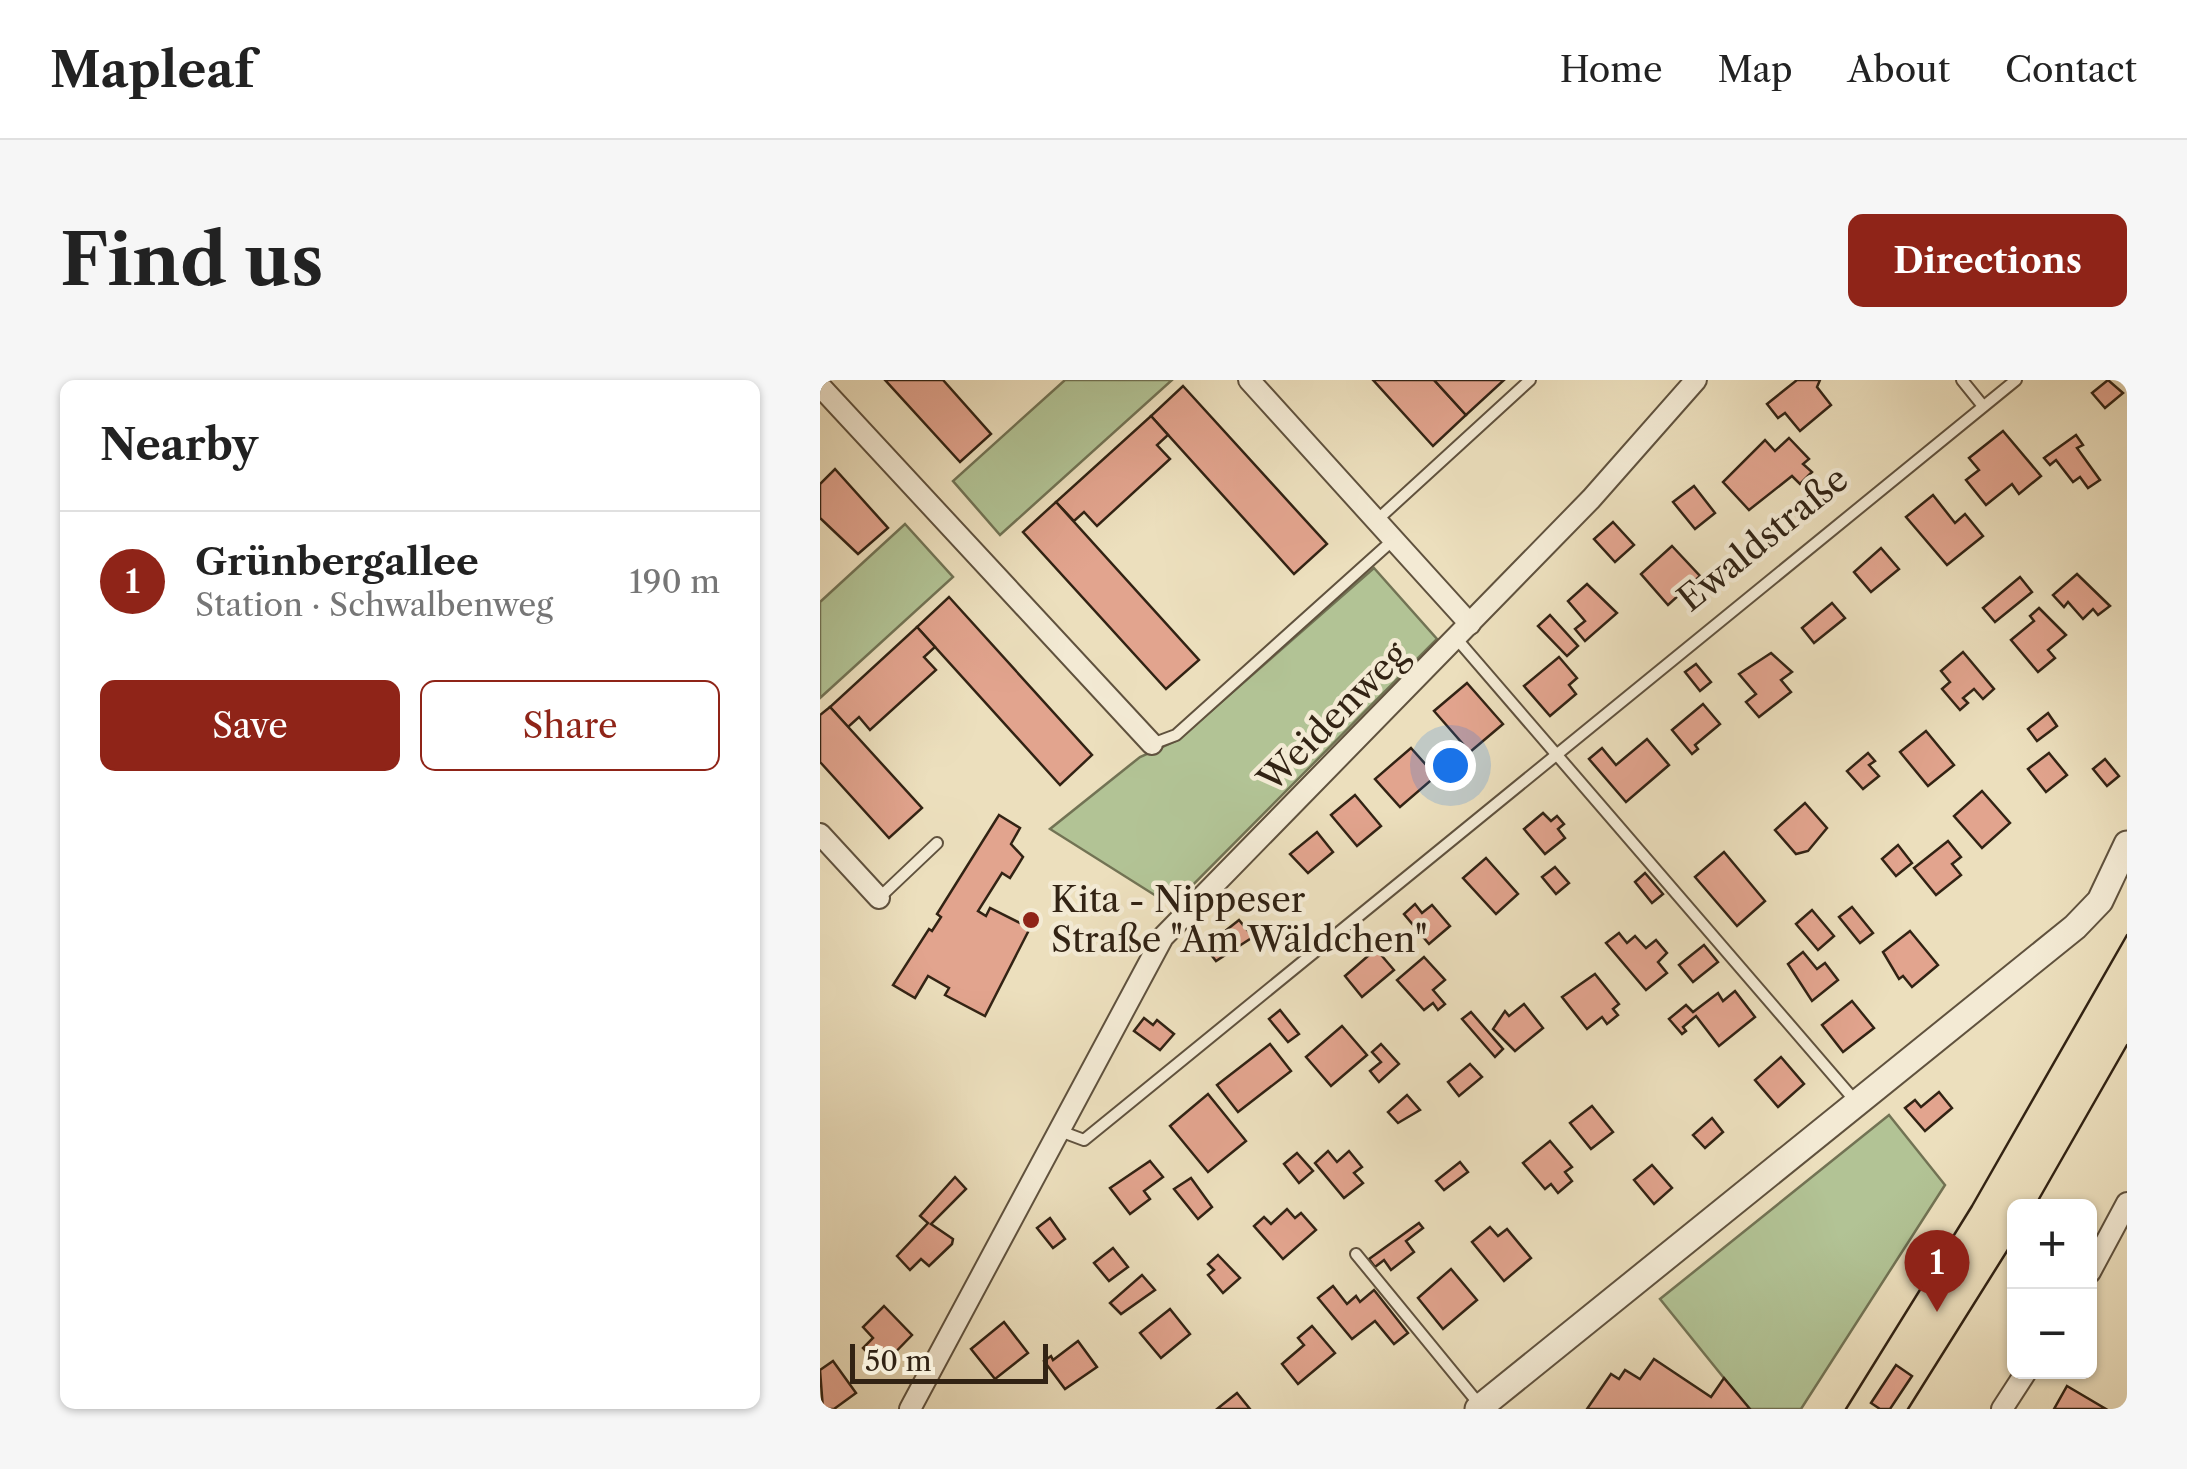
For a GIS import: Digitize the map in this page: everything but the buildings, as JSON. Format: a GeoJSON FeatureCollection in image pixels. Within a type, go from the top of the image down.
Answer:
{"type":"FeatureCollection","features":[{"type":"Feature","properties":{"kind":"street"},"geometry":{"type":"LineString","coordinates":[[1249,380],[1376,520],[1463,631]]}},
{"type":"Feature","properties":{"kind":"street","name":"Weidenweg"},"geometry":{"type":"LineString","coordinates":[[910,1409],[1163,937],[1591,499],[1696,380]]}},
{"type":"Feature","properties":{"kind":"street"},"geometry":{"type":"LineString","coordinates":[[820,386],[1152,744]]}},
{"type":"Feature","properties":{"kind":"street"},"geometry":{"type":"LineString","coordinates":[[820,834],[879,898]]}},
{"type":"Feature","properties":{"kind":"street"},"geometry":{"type":"LineString","coordinates":[[1480,1408],[2075,927],[2100,901],[2127,844]]}},
{"type":"Feature","properties":{"kind":"street"},"geometry":{"type":"LineString","coordinates":[[2097,1259],[2127,1203]]}},
{"type":"Feature","properties":{"kind":"street"},"geometry":{"type":"LineString","coordinates":[[2002,1409],[2021,1379]]}},
{"type":"Feature","properties":{"kind":"lane"},"geometry":{"type":"LineString","coordinates":[[1376,520],[1530,380]]}},
{"type":"Feature","properties":{"kind":"lane"},"geometry":{"type":"LineString","coordinates":[[1962,380],[1982,406]]}},
{"type":"Feature","properties":{"kind":"lane","name":"Ewaldstraße"},"geometry":{"type":"LineString","coordinates":[[1556,753],[2016,380]]}},
{"type":"Feature","properties":{"kind":"lane"},"geometry":{"type":"LineString","coordinates":[[1152,744],[1176,735],[1393,540]]}},
{"type":"Feature","properties":{"kind":"lane"},"geometry":{"type":"LineString","coordinates":[[1463,631],[1556,753],[1858,1103]]}},
{"type":"Feature","properties":{"kind":"lane"},"geometry":{"type":"LineString","coordinates":[[1060,1131],[1084,1140],[1556,753]]}},
{"type":"Feature","properties":{"kind":"lane"},"geometry":{"type":"LineString","coordinates":[[879,898],[938,843]]}},
{"type":"Feature","properties":{"kind":"lane"},"geometry":{"type":"LineString","coordinates":[[1356,1254],[1480,1408]]}},
{"type":"Feature","properties":{"kind":"green space"},"geometry":{"type":"Polygon","coordinates":[[[1065,380],[1172,380],[1000,535],[953,481],[1065,380]]]}},
{"type":"Feature","properties":{"kind":"green space"},"geometry":{"type":"Polygon","coordinates":[[[905,524],[953,577],[820,698],[820,602],[905,524]]]}},
{"type":"Feature","properties":{"kind":"green space"},"geometry":{"type":"Polygon","coordinates":[[[1374,568],[1437,639],[1172,906],[1050,829],[1140,757],[1178,740],[1374,568]]]}},
{"type":"Feature","properties":{"kind":"green space"},"geometry":{"type":"Polygon","coordinates":[[[1889,1115],[1945,1185],[1801,1409],[1749,1409],[1660,1299],[1889,1115]]]}},
{"type":"Feature","properties":{"kind":"tram line"},"geometry":{"type":"LineString","coordinates":[[1846,1409],[1972,1206],[2127,935]]}},
{"type":"Feature","properties":{"kind":"tram line"},"geometry":{"type":"LineString","coordinates":[[2039,1199],[2127,1045]]}},
{"type":"Feature","properties":{"kind":"tram line"},"geometry":{"type":"LineString","coordinates":[[1908,1409],[2007,1251]]}},
{"type":"Feature","properties":{"kind":"place","name":"Kita - Nippeser Straße \"Am Wäldchen\""},"geometry":{"type":"Point","coordinates":[1031,920]}},
{"type":"Feature","properties":{"kind":"place","name":"Grünbergallee"},"geometry":{"type":"Point","coordinates":[1937,1312]}}]}
